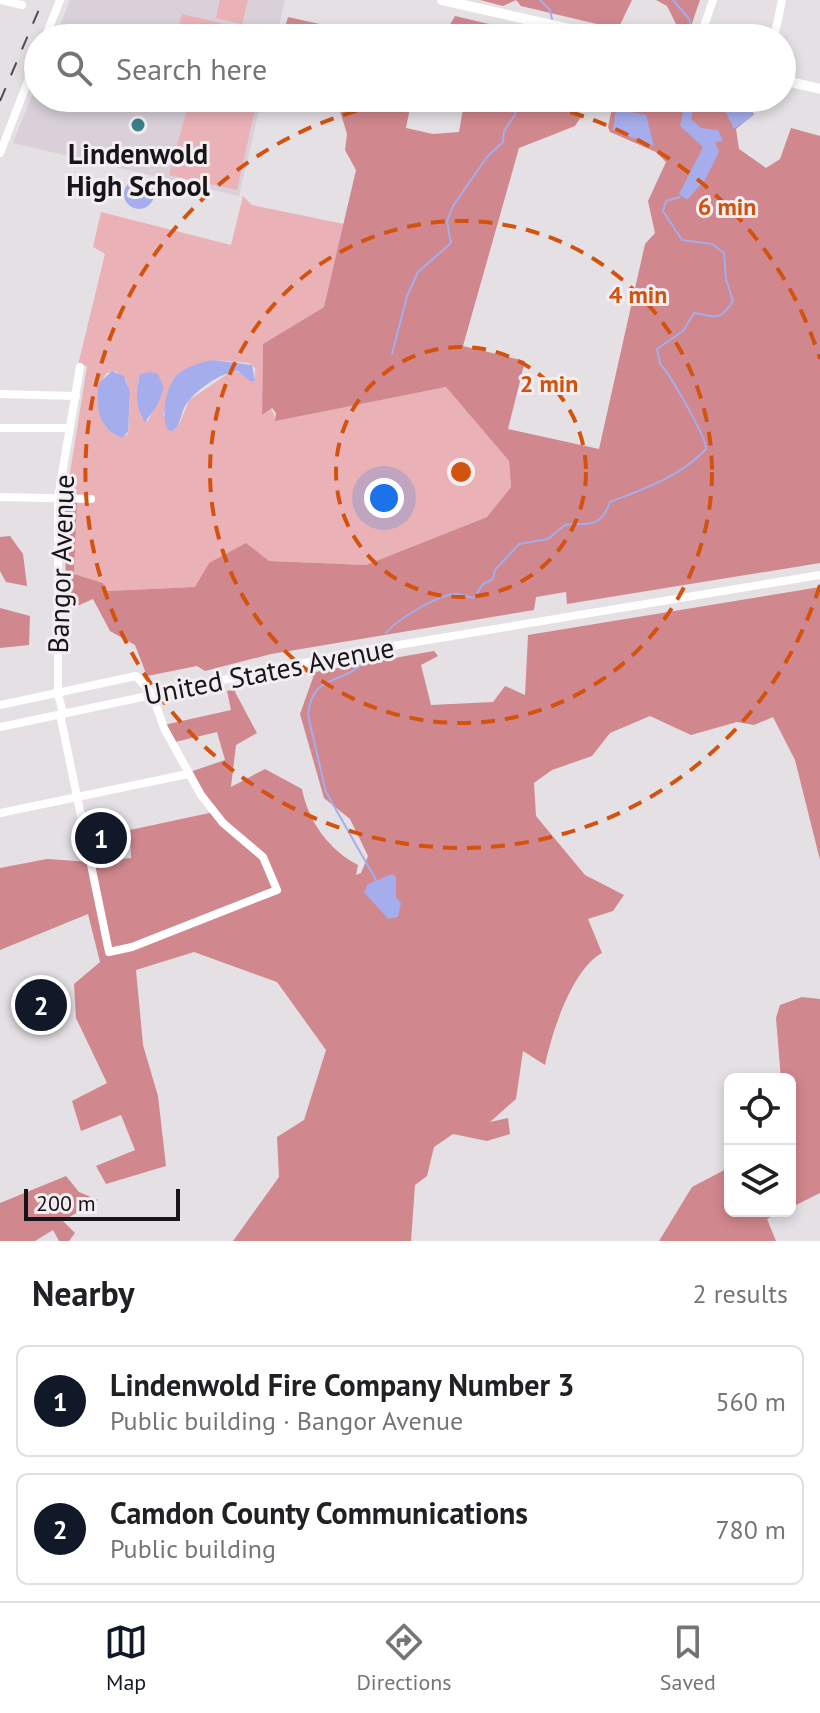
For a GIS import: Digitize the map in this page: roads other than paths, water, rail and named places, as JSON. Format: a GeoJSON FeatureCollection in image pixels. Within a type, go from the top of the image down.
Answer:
{"type":"FeatureCollection","features":[{"type":"Feature","properties":{"kind":"main road"},"geometry":{"type":"LineString","coordinates":[[442,0],[547,24]]}},
{"type":"Feature","properties":{"kind":"main road"},"geometry":{"type":"LineString","coordinates":[[796,83],[820,89]]}},
{"type":"Feature","properties":{"kind":"street"},"geometry":{"type":"LineString","coordinates":[[0,0],[22,5]]}},
{"type":"Feature","properties":{"kind":"street"},"geometry":{"type":"LineString","coordinates":[[51,24],[60,0]]}},
{"type":"Feature","properties":{"kind":"street"},"geometry":{"type":"LineString","coordinates":[[705,24],[713,0]]}},
{"type":"Feature","properties":{"kind":"street"},"geometry":{"type":"LineString","coordinates":[[777,24],[782,0]]}},
{"type":"Feature","properties":{"kind":"street"},"geometry":{"type":"LineString","coordinates":[[0,153],[24,91]]}},
{"type":"Feature","properties":{"kind":"street","name":"Bangor Avenue"},"geometry":{"type":"LineString","coordinates":[[80,367],[58,498],[58,694],[109,952],[132,947],[277,890],[263,857],[217,816],[188,774]]}},
{"type":"Feature","properties":{"kind":"street"},"geometry":{"type":"LineString","coordinates":[[0,394],[76,396]]}},
{"type":"Feature","properties":{"kind":"street"},"geometry":{"type":"LineString","coordinates":[[0,428],[70,428]]}},
{"type":"Feature","properties":{"kind":"street"},"geometry":{"type":"LineString","coordinates":[[0,497],[91,499]]}},
{"type":"Feature","properties":{"kind":"street","name":"United States Avenue"},"geometry":{"type":"LineString","coordinates":[[0,727],[356,652],[820,575]]}},
{"type":"Feature","properties":{"kind":"street","name":"United States Avenue"},"geometry":{"type":"LineString","coordinates":[[0,705],[136,676],[152,694]]}},
{"type":"Feature","properties":{"kind":"street"},"geometry":{"type":"LineString","coordinates":[[0,813],[188,774],[164,728],[152,694]]}},
{"type":"Feature","properties":{"kind":"water"},"geometry":{"type":"Polygon","coordinates":[[[616,112],[646,115],[654,146],[613,130],[616,112]]]}},
{"type":"Feature","properties":{"kind":"water"},"geometry":{"type":"Polygon","coordinates":[[[683,112],[692,112],[691,119],[701,128],[718,130],[723,141],[715,142],[719,152],[705,180],[687,200],[679,194],[703,147],[680,126],[683,112]]]}},
{"type":"Feature","properties":{"kind":"water"},"geometry":{"type":"Polygon","coordinates":[[[752,112],[754,115],[734,129],[726,113],[752,112]]]}},
{"type":"Feature","properties":{"kind":"water"},"geometry":{"type":"Polygon","coordinates":[[[139,179],[150,183],[154,194],[150,205],[139,209],[128,205],[124,194],[128,183],[139,179]]]}},
{"type":"Feature","properties":{"kind":"water"},"geometry":{"type":"Polygon","coordinates":[[[213,360],[252,365],[255,381],[251,382],[238,371],[216,379],[193,396],[176,428],[168,430],[164,410],[173,380],[189,367],[213,360]]]}},
{"type":"Feature","properties":{"kind":"water"},"geometry":{"type":"Polygon","coordinates":[[[112,371],[124,376],[130,392],[128,432],[121,438],[107,428],[98,408],[99,383],[112,371]]]}},
{"type":"Feature","properties":{"kind":"water"},"geometry":{"type":"Polygon","coordinates":[[[140,374],[158,374],[164,388],[157,406],[145,422],[138,405],[138,386],[140,374]]]}},
{"type":"Feature","properties":{"kind":"water"},"geometry":{"type":"Polygon","coordinates":[[[392,874],[396,877],[396,897],[401,903],[398,917],[388,919],[364,892],[368,884],[392,874]]]}},
{"type":"Feature","properties":{"kind":"waterway"},"geometry":{"type":"LineString","coordinates":[[540,0],[550,10],[552,19]]}},
{"type":"Feature","properties":{"kind":"waterway"},"geometry":{"type":"LineString","coordinates":[[673,0],[690,20],[690,24]]}},
{"type":"Feature","properties":{"kind":"waterway"},"geometry":{"type":"LineString","coordinates":[[392,354],[407,296],[418,272],[451,243],[447,221],[453,206],[487,157],[503,142],[504,131],[515,112]]}},
{"type":"Feature","properties":{"kind":"waterway"},"geometry":{"type":"LineString","coordinates":[[386,633],[408,615],[448,595],[474,598],[483,584],[493,579],[495,570],[519,544],[548,539],[565,525],[597,521],[610,502],[673,475],[706,449],[686,405],[660,364],[657,349],[683,331],[694,313],[720,315],[733,301],[726,279],[724,253],[712,244],[682,240],[663,211],[666,201],[680,197]]}},
{"type":"Feature","properties":{"kind":"waterway"},"geometry":{"type":"LineString","coordinates":[[373,652],[356,669],[321,686],[313,696],[308,715],[326,792],[376,880]]}},
{"type":"Feature","properties":{"kind":"railway"},"geometry":{"type":"LineString","coordinates":[[33,24],[43,0]]}},
{"type":"Feature","properties":{"kind":"railway"},"geometry":{"type":"LineString","coordinates":[[0,101],[24,45]]}},
{"type":"Feature","properties":{"kind":"place","name":"Lindenwold High School"},"geometry":{"type":"Point","coordinates":[138,125]}},
{"type":"Feature","properties":{"kind":"place","name":"Lindenwold Fire Company Number 3"},"geometry":{"type":"Point","coordinates":[101,838]}},
{"type":"Feature","properties":{"kind":"place","name":"Camdon County Communications"},"geometry":{"type":"Point","coordinates":[41,1005]}}]}
